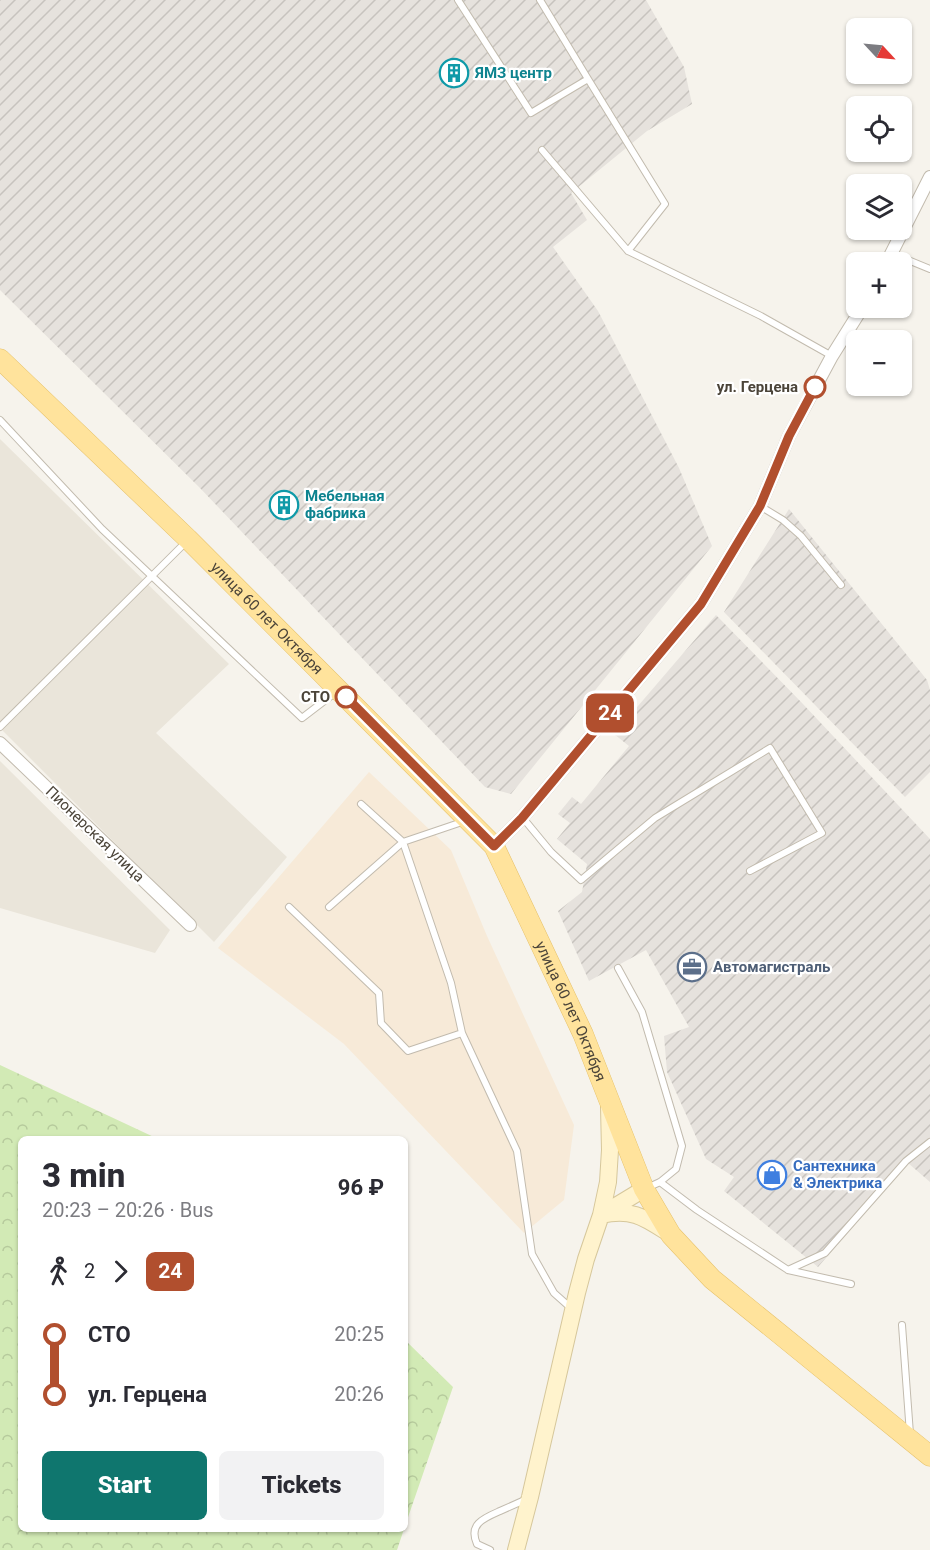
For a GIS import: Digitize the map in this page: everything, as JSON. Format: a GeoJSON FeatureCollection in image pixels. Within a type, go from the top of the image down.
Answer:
{"type":"FeatureCollection","features":[{"type":"Feature","properties":{"kind":"main road","name":"улица 60 лет Октября"},"geometry":{"type":"LineString","coordinates":[[0,359],[188,539],[494,846],[583,1034],[609,1100],[652,1186],[671,1235],[712,1279],[930,1456]]}},
{"type":"Feature","properties":{"kind":"street"},"geometry":{"type":"LineString","coordinates":[[892,252],[930,177]]}},
{"type":"Feature","properties":{"kind":"street"},"geometry":{"type":"LineString","coordinates":[[494,846],[522,818],[701,604],[760,506],[789,436],[832,356],[856,318]]}},
{"type":"Feature","properties":{"kind":"street","name":"Пионерская улица"},"geometry":{"type":"LineString","coordinates":[[0,743],[190,925]]}},
{"type":"Feature","properties":{"kind":"street"},"geometry":{"type":"LineString","coordinates":[[516,1550],[573,1310],[586,1259],[601,1215],[608,1182],[609,1100]]}},
{"type":"Feature","properties":{"kind":"street"},"geometry":{"type":"LineString","coordinates":[[601,1215],[652,1186]]}},
{"type":"Feature","properties":{"kind":"street"},"geometry":{"type":"LineString","coordinates":[[601,1215],[615,1212],[632,1213],[671,1235]]}},
{"type":"Feature","properties":{"kind":"lane"},"geometry":{"type":"LineString","coordinates":[[458,0],[531,113],[588,79]]}},
{"type":"Feature","properties":{"kind":"lane"},"geometry":{"type":"LineString","coordinates":[[540,0],[665,204],[628,251]]}},
{"type":"Feature","properties":{"kind":"lane"},"geometry":{"type":"LineString","coordinates":[[542,150],[628,251],[761,316],[832,356]]}},
{"type":"Feature","properties":{"kind":"lane"},"geometry":{"type":"LineString","coordinates":[[912,264],[930,269]]}},
{"type":"Feature","properties":{"kind":"lane"},"geometry":{"type":"LineString","coordinates":[[0,420],[102,529],[302,718],[339,690]]}},
{"type":"Feature","properties":{"kind":"lane"},"geometry":{"type":"LineString","coordinates":[[760,506],[783,520],[801,536],[841,585]]}},
{"type":"Feature","properties":{"kind":"lane"},"geometry":{"type":"LineString","coordinates":[[0,727],[188,539]]}},
{"type":"Feature","properties":{"kind":"lane"},"geometry":{"type":"LineString","coordinates":[[522,818],[550,852],[581,880],[655,818],[770,748],[822,833],[750,872]]}},
{"type":"Feature","properties":{"kind":"lane"},"geometry":{"type":"LineString","coordinates":[[361,804],[403,842],[451,983],[462,1033],[517,1150],[531,1254],[554,1293],[573,1310]]}},
{"type":"Feature","properties":{"kind":"lane"},"geometry":{"type":"LineString","coordinates":[[329,907],[403,842],[468,820]]}},
{"type":"Feature","properties":{"kind":"lane"},"geometry":{"type":"LineString","coordinates":[[289,907],[379,993],[381,1023],[408,1052],[462,1033]]}},
{"type":"Feature","properties":{"kind":"lane"},"geometry":{"type":"LineString","coordinates":[[618,968],[642,1012],[682,1146],[676,1169],[652,1186],[697,1210],[788,1270],[852,1284]]}},
{"type":"Feature","properties":{"kind":"lane"},"geometry":{"type":"LineString","coordinates":[[788,1270],[825,1253],[906,1161],[930,1142]]}},
{"type":"Feature","properties":{"kind":"lane"},"geometry":{"type":"LineString","coordinates":[[902,1325],[911,1441]]}},
{"type":"Feature","properties":{"kind":"lane"},"geometry":{"type":"LineString","coordinates":[[490,1550],[477,1544],[474,1537],[475,1528],[482,1519],[530,1497]]}},
{"type":"Feature","properties":{"kind":"shaded area"},"geometry":{"type":"Polygon","coordinates":[[[0,0],[646,0],[684,67],[692,104],[647,131],[571,193],[587,220],[553,247],[598,311],[679,468],[712,546],[511,794],[485,787],[200,488],[0,290],[0,0]]]}},
{"type":"Feature","properties":{"kind":"shaded area"},"geometry":{"type":"Polygon","coordinates":[[[0,439],[229,664],[156,733],[287,857],[214,942],[0,728],[0,439]]]}},
{"type":"Feature","properties":{"kind":"shaded area"},"geometry":{"type":"Polygon","coordinates":[[[789,509],[927,680],[930,690],[930,772],[905,797],[724,612],[789,509]]]}},
{"type":"Feature","properties":{"kind":"shaded area"},"geometry":{"type":"Polygon","coordinates":[[[716,615],[930,839],[930,1182],[908,1163],[818,1267],[724,1191],[734,1177],[706,1159],[667,1072],[664,1036],[689,1027],[646,950],[589,981],[558,911],[582,892],[587,864],[557,839],[570,823],[558,814],[572,797],[581,804],[629,746],[614,734],[716,615]]]}},
{"type":"Feature","properties":{"kind":"shaded area"},"geometry":{"type":"Polygon","coordinates":[[[0,761],[170,930],[155,953],[0,908],[0,761]]]}},
{"type":"Feature","properties":{"kind":"shaded area"},"geometry":{"type":"Polygon","coordinates":[[[369,772],[451,850],[487,936],[574,1125],[564,1200],[524,1233],[344,1044],[218,948],[369,772]]]}},
{"type":"Feature","properties":{"kind":"green space"},"geometry":{"type":"Polygon","coordinates":[[[0,1065],[152,1136],[18,1136],[18,1532],[403,1532],[397,1550],[0,1550],[0,1065]]]}},
{"type":"Feature","properties":{"kind":"green space"},"geometry":{"type":"Polygon","coordinates":[[[408,1343],[453,1387],[408,1517],[408,1343]]]}},
{"type":"Feature","properties":{"kind":"bus line","name":"24"},"geometry":{"type":"LineString","coordinates":[[346,697],[494,846],[522,818],[701,604],[760,506],[789,436],[815,387]]}},
{"type":"Feature","properties":{"kind":"place","name":"ЯМЗ центр"},"geometry":{"type":"Point","coordinates":[454,73]}},
{"type":"Feature","properties":{"kind":"place","name":"ул. Герцена"},"geometry":{"type":"Point","coordinates":[815,387]}},
{"type":"Feature","properties":{"kind":"place","name":"Мебельная фабрика"},"geometry":{"type":"Point","coordinates":[284,505]}},
{"type":"Feature","properties":{"kind":"place","name":"СТО"},"geometry":{"type":"Point","coordinates":[346,697]}},
{"type":"Feature","properties":{"kind":"place","name":"Автомагистраль"},"geometry":{"type":"Point","coordinates":[692,967]}},
{"type":"Feature","properties":{"kind":"place","name":"Сантехника & Электрика"},"geometry":{"type":"Point","coordinates":[772,1175]}}]}
